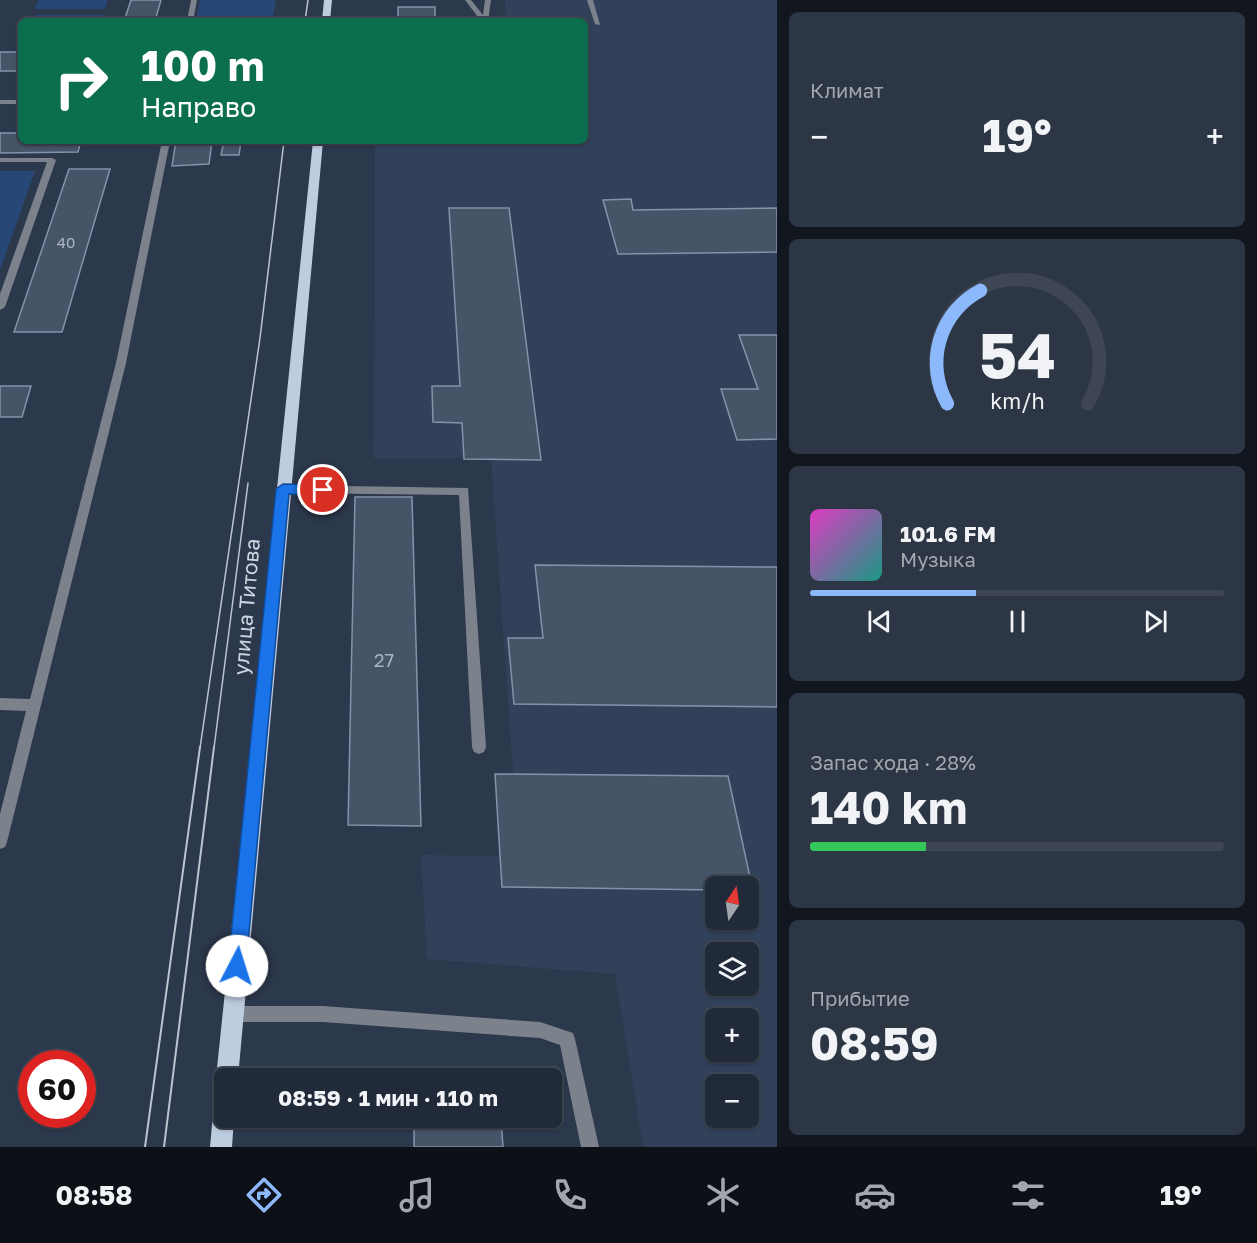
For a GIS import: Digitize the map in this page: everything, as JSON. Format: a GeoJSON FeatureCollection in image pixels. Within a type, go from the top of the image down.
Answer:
{"type":"FeatureCollection","features":[{"type":"Feature","properties":{"kind":"main road"},"geometry":{"type":"LineString","coordinates":[[326,18],[328,0]]}},
{"type":"Feature","properties":{"kind":"main road","name":"улица Титова"},"geometry":{"type":"LineString","coordinates":[[228,1068],[318,144]]}},
{"type":"Feature","properties":{"kind":"main road"},"geometry":{"type":"LineString","coordinates":[[221,1147],[223,1128]]}},
{"type":"Feature","properties":{"kind":"street"},"geometry":{"type":"LineString","coordinates":[[191,18],[194,0]]}},
{"type":"Feature","properties":{"kind":"street"},"geometry":{"type":"LineString","coordinates":[[468,0],[483,18]]}},
{"type":"Feature","properties":{"kind":"street"},"geometry":{"type":"LineString","coordinates":[[485,18],[488,0]]}},
{"type":"Feature","properties":{"kind":"street"},"geometry":{"type":"LineString","coordinates":[[590,0],[598,24]]}},
{"type":"Feature","properties":{"kind":"street"},"geometry":{"type":"LineString","coordinates":[[0,102],[18,102]]}},
{"type":"Feature","properties":{"kind":"street"},"geometry":{"type":"LineString","coordinates":[[0,842],[121,363],[165,144]]}},
{"type":"Feature","properties":{"kind":"street"},"geometry":{"type":"LineString","coordinates":[[0,160],[52,160],[0,307]]}},
{"type":"Feature","properties":{"kind":"street"},"geometry":{"type":"LineString","coordinates":[[283,489],[464,490],[479,747]]}},
{"type":"Feature","properties":{"kind":"street"},"geometry":{"type":"LineString","coordinates":[[0,704],[34,705]]}},
{"type":"Feature","properties":{"kind":"street"},"geometry":{"type":"LineString","coordinates":[[233,1014],[322,1014],[528,1029],[540,1030],[567,1039],[590,1147]]}},
{"type":"Feature","properties":{"kind":"shaded area"},"geometry":{"type":"Polygon","coordinates":[[[39,0],[108,0],[105,9],[34,9],[39,0]]]}},
{"type":"Feature","properties":{"kind":"shaded area"},"geometry":{"type":"Polygon","coordinates":[[[200,0],[276,0],[273,18],[197,18],[200,0]]]}},
{"type":"Feature","properties":{"kind":"shaded area"},"geometry":{"type":"Polygon","coordinates":[[[505,0],[777,0],[777,1147],[643,1147],[615,974],[427,959],[421,855],[498,856],[495,774],[513,773],[491,458],[374,458],[375,144],[588,144],[588,18],[506,18],[505,0]]]}},
{"type":"Feature","properties":{"kind":"shaded area"},"geometry":{"type":"Polygon","coordinates":[[[36,15],[103,15],[102,18],[35,18],[36,15]]]}},
{"type":"Feature","properties":{"kind":"shaded area"},"geometry":{"type":"Polygon","coordinates":[[[0,171],[35,171],[0,270],[0,171]]]}},
{"type":"Feature","properties":{"kind":"building"},"geometry":{"type":"Polygon","coordinates":[[[131,0],[161,0],[156,18],[125,18],[131,0]]]}},
{"type":"Feature","properties":{"kind":"building"},"geometry":{"type":"Polygon","coordinates":[[[398,7],[435,7],[435,18],[398,18],[398,7]]]}},
{"type":"Feature","properties":{"kind":"building"},"geometry":{"type":"Polygon","coordinates":[[[0,52],[18,52],[18,71],[0,71],[0,52]]]}},
{"type":"Feature","properties":{"kind":"building"},"geometry":{"type":"Polygon","coordinates":[[[0,133],[18,133],[18,144],[80,144],[78,152],[0,153],[0,133]]]}},
{"type":"Feature","properties":{"kind":"building"},"geometry":{"type":"Polygon","coordinates":[[[176,144],[212,144],[209,164],[172,166],[176,144]]]}},
{"type":"Feature","properties":{"kind":"building"},"geometry":{"type":"Polygon","coordinates":[[[223,144],[241,144],[239,155],[221,155],[223,144]]]}},
{"type":"Feature","properties":{"kind":"building"},"geometry":{"type":"Polygon","coordinates":[[[69,169],[110,169],[62,332],[14,332],[69,169]]]}},
{"type":"Feature","properties":{"kind":"building"},"geometry":{"type":"Polygon","coordinates":[[[631,199],[633,210],[777,208],[777,252],[618,254],[603,200],[631,199]]]}},
{"type":"Feature","properties":{"kind":"building"},"geometry":{"type":"Polygon","coordinates":[[[449,208],[509,208],[541,460],[464,459],[462,423],[433,422],[432,386],[460,386],[449,208]]]}},
{"type":"Feature","properties":{"kind":"building"},"geometry":{"type":"Polygon","coordinates":[[[739,335],[777,335],[777,439],[737,440],[721,389],[758,389],[739,335]]]}},
{"type":"Feature","properties":{"kind":"building"},"geometry":{"type":"Polygon","coordinates":[[[0,386],[31,386],[22,417],[0,417],[0,386]]]}},
{"type":"Feature","properties":{"kind":"building"},"geometry":{"type":"Polygon","coordinates":[[[355,497],[412,497],[421,826],[348,825],[355,497]]]}},
{"type":"Feature","properties":{"kind":"building"},"geometry":{"type":"Polygon","coordinates":[[[535,565],[777,567],[777,707],[514,704],[508,638],[543,638],[535,565]]]}},
{"type":"Feature","properties":{"kind":"building"},"geometry":{"type":"Polygon","coordinates":[[[495,774],[728,776],[750,876],[705,876],[705,890],[502,887],[495,774]]]}},
{"type":"Feature","properties":{"kind":"building"},"geometry":{"type":"Polygon","coordinates":[[[414,1128],[502,1128],[503,1147],[414,1147],[414,1128]]]}},
{"type":"Feature","properties":{"kind":"tram line"},"geometry":{"type":"LineString","coordinates":[[305,18],[308,0]]}},
{"type":"Feature","properties":{"kind":"tram line"},"geometry":{"type":"LineString","coordinates":[[200,748],[260,338],[284,144]]}},
{"type":"Feature","properties":{"kind":"tram line"},"geometry":{"type":"LineString","coordinates":[[214,748],[248,483]]}},
{"type":"Feature","properties":{"kind":"tram line"},"geometry":{"type":"LineString","coordinates":[[145,1147],[200,747]]}},
{"type":"Feature","properties":{"kind":"tram line"},"geometry":{"type":"LineString","coordinates":[[164,1147],[214,747]]}},
{"type":"Feature","properties":{"kind":"route"},"geometry":{"type":"LineString","coordinates":[[237,966],[283,489],[323,490]]}}]}
